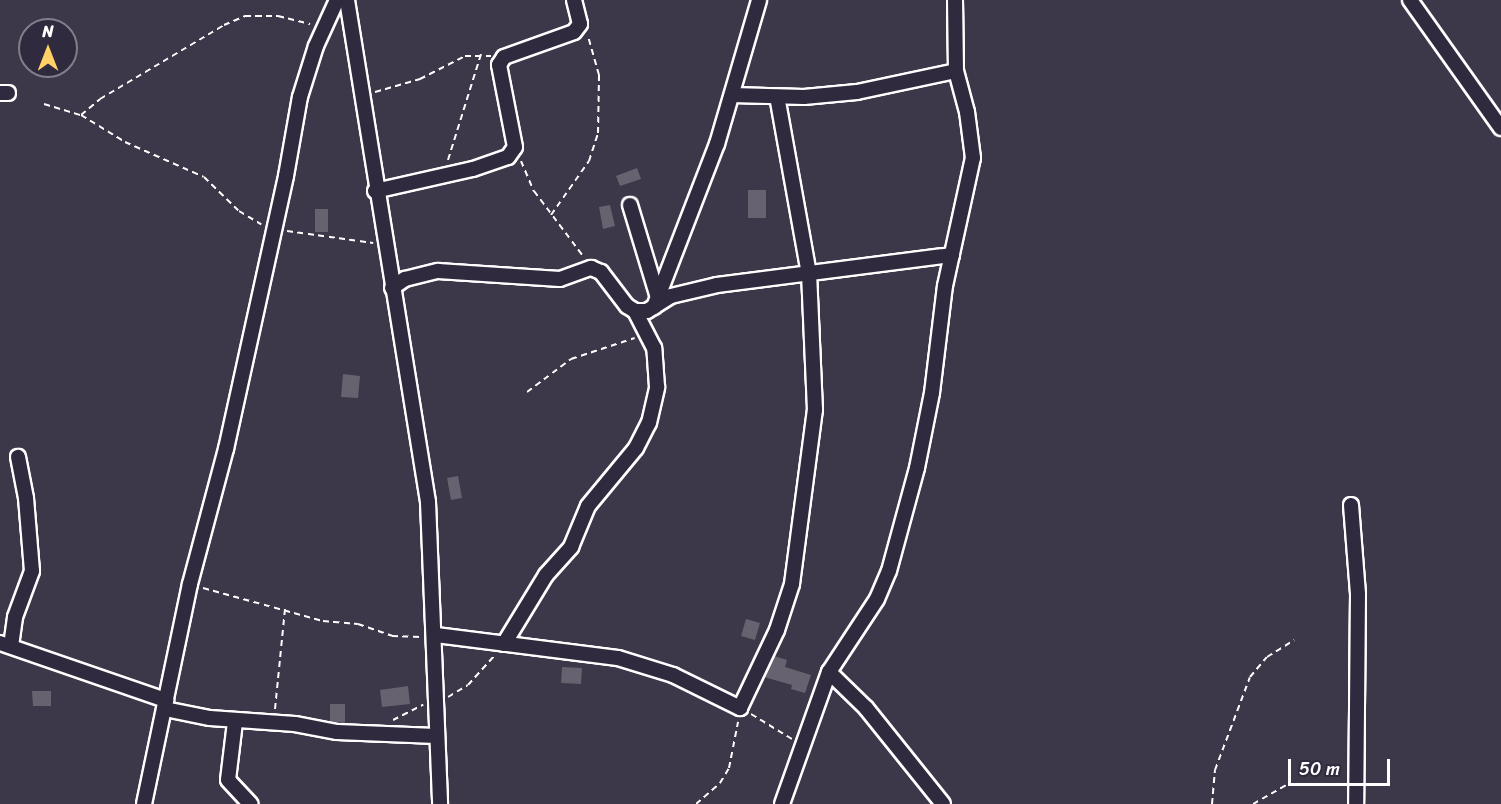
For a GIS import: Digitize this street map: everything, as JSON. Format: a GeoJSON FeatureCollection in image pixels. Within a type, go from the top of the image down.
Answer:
{"type":"FeatureCollection","features":[{"type":"Feature","properties":{"kind":"street"},"geometry":{"type":"LineString","coordinates":[[144,804],[190,584],[274,230],[300,97],[324,28],[337,0]]}},
{"type":"Feature","properties":{"kind":"street"},"geometry":{"type":"LineString","coordinates":[[347,0],[375,191],[428,502],[436,635],[436,736],[440,804]]}},
{"type":"Feature","properties":{"kind":"street"},"geometry":{"type":"LineString","coordinates":[[375,191],[499,161],[515,147],[500,73],[504,57],[556,41],[580,24],[574,0]]}},
{"type":"Feature","properties":{"kind":"street"},"geometry":{"type":"LineString","coordinates":[[656,302],[732,96],[759,0]]}},
{"type":"Feature","properties":{"kind":"street"},"geometry":{"type":"LineString","coordinates":[[782,804],[829,672],[877,599],[898,544],[932,393],[952,255],[974,144],[956,71],[955,0]]}},
{"type":"Feature","properties":{"kind":"street"},"geometry":{"type":"LineString","coordinates":[[1410,0],[1501,128]]}},
{"type":"Feature","properties":{"kind":"street"},"geometry":{"type":"LineString","coordinates":[[732,96],[777,97],[857,92],[956,71]]}},
{"type":"Feature","properties":{"kind":"street"},"geometry":{"type":"LineString","coordinates":[[436,635],[618,658],[648,665],[740,708],[777,630],[798,553],[815,410],[809,274],[777,97]]}},
{"type":"Feature","properties":{"kind":"street"},"geometry":{"type":"LineString","coordinates":[[630,205],[656,302]]}},
{"type":"Feature","properties":{"kind":"street"},"geometry":{"type":"LineString","coordinates":[[635,311],[686,291],[952,255]]}},
{"type":"Feature","properties":{"kind":"street"},"geometry":{"type":"LineString","coordinates":[[392,288],[405,279],[438,271],[560,279],[582,269],[602,272],[617,295],[635,311],[650,335],[657,387],[649,423],[636,448],[588,506],[571,546],[546,575],[504,644]]}},
{"type":"Feature","properties":{"kind":"street"},"geometry":{"type":"LineString","coordinates":[[18,457],[26,498],[32,571],[6,645],[41,660],[166,704],[235,722],[274,722],[372,735],[436,736]]}},
{"type":"Feature","properties":{"kind":"street"},"geometry":{"type":"LineString","coordinates":[[1351,505],[1358,594],[1356,804]]}},
{"type":"Feature","properties":{"kind":"street"},"geometry":{"type":"LineString","coordinates":[[829,672],[866,708],[943,804]]}},
{"type":"Feature","properties":{"kind":"street"},"geometry":{"type":"LineString","coordinates":[[235,722],[228,780],[250,804]]}},
{"type":"Feature","properties":{"kind":"path"},"geometry":{"type":"LineString","coordinates":[[81,115],[100,99],[224,25],[245,16],[278,16],[324,28]]}},
{"type":"Feature","properties":{"kind":"path"},"geometry":{"type":"LineString","coordinates":[[551,215],[589,161],[598,133],[601,106],[596,54],[580,24]]}},
{"type":"Feature","properties":{"kind":"path"},"geometry":{"type":"LineString","coordinates":[[361,96],[420,79],[465,56],[481,54],[504,57]]}},
{"type":"Feature","properties":{"kind":"path"},"geometry":{"type":"LineString","coordinates":[[444,175],[481,54]]}},
{"type":"Feature","properties":{"kind":"path"},"geometry":{"type":"LineString","coordinates":[[44,104],[81,115],[125,142],[204,177],[249,219],[274,230],[341,236],[384,246]]}},
{"type":"Feature","properties":{"kind":"path"},"geometry":{"type":"LineString","coordinates":[[515,147],[534,191],[579,249],[582,269]]}},
{"type":"Feature","properties":{"kind":"path"},"geometry":{"type":"LineString","coordinates":[[527,392],[571,358],[650,335]]}},
{"type":"Feature","properties":{"kind":"path"},"geometry":{"type":"LineString","coordinates":[[190,584],[392,636],[436,635]]}},
{"type":"Feature","properties":{"kind":"path"},"geometry":{"type":"LineString","coordinates":[[274,722],[276,663],[285,608]]}},
{"type":"Feature","properties":{"kind":"path"},"geometry":{"type":"LineString","coordinates":[[1212,804],[1215,770],[1250,677],[1267,657],[1294,640]]}},
{"type":"Feature","properties":{"kind":"path"},"geometry":{"type":"LineString","coordinates":[[372,735],[399,716],[468,686],[504,644]]}},
{"type":"Feature","properties":{"kind":"path"},"geometry":{"type":"LineString","coordinates":[[696,804],[720,783],[729,768],[740,708],[802,745]]}},
{"type":"Feature","properties":{"kind":"path"},"geometry":{"type":"LineString","coordinates":[[1253,804],[1288,784]]}},
{"type":"Feature","properties":{"kind":"building"},"geometry":{"type":"Polygon","coordinates":[[[637,168],[641,179],[620,186],[616,176],[637,168]]]}},
{"type":"Feature","properties":{"kind":"building"},"geometry":{"type":"Polygon","coordinates":[[[748,190],[766,190],[766,218],[748,218],[748,190]]]}},
{"type":"Feature","properties":{"kind":"building"},"geometry":{"type":"Polygon","coordinates":[[[610,205],[615,226],[603,229],[599,207],[610,205]]]}},
{"type":"Feature","properties":{"kind":"building"},"geometry":{"type":"Polygon","coordinates":[[[315,209],[328,209],[328,232],[315,232],[315,209]]]}},
{"type":"Feature","properties":{"kind":"building"},"geometry":{"type":"Polygon","coordinates":[[[343,374],[360,376],[358,398],[341,397],[343,374]]]}},
{"type":"Feature","properties":{"kind":"building"},"geometry":{"type":"Polygon","coordinates":[[[458,476],[462,498],[451,500],[447,478],[458,476]]]}},
{"type":"Feature","properties":{"kind":"building"},"geometry":{"type":"Polygon","coordinates":[[[746,619],[760,623],[755,640],[741,636],[746,619]]]}},
{"type":"Feature","properties":{"kind":"building"},"geometry":{"type":"Polygon","coordinates":[[[774,656],[787,660],[785,667],[811,675],[805,693],[791,689],[792,685],[764,677],[774,656]]]}},
{"type":"Feature","properties":{"kind":"building"},"geometry":{"type":"Polygon","coordinates":[[[562,667],[582,668],[581,684],[561,683],[562,667]]]}},
{"type":"Feature","properties":{"kind":"building"},"geometry":{"type":"Polygon","coordinates":[[[408,686],[410,704],[382,707],[380,690],[408,686]]]}},
{"type":"Feature","properties":{"kind":"building"},"geometry":{"type":"Polygon","coordinates":[[[32,691],[51,691],[51,706],[33,706],[32,691]]]}},
{"type":"Feature","properties":{"kind":"building"},"geometry":{"type":"Polygon","coordinates":[[[330,704],[345,704],[345,723],[330,722],[330,704]]]}}]}
